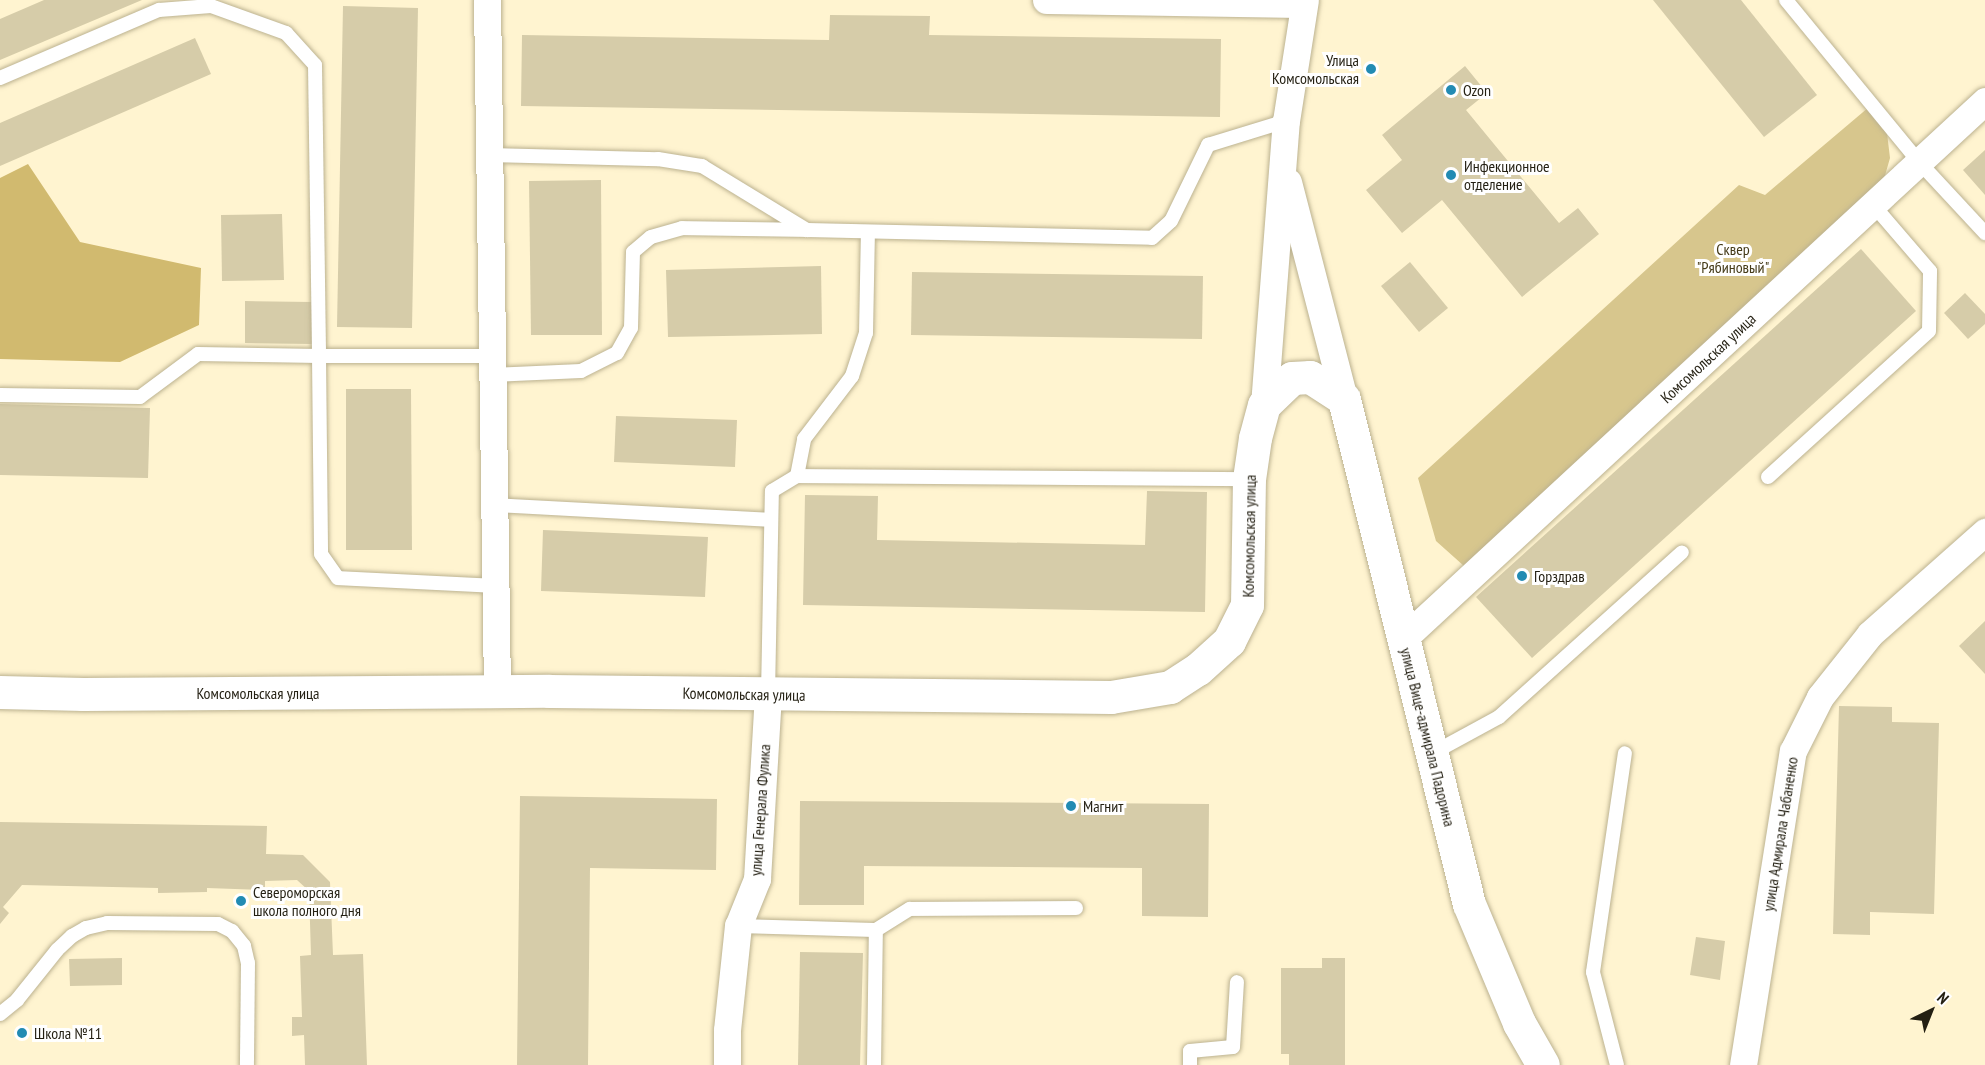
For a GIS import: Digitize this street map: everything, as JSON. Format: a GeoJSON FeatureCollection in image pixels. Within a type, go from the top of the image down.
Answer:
{"type":"FeatureCollection","features":[{"type":"Feature","properties":{"kind":"street"},"geometry":{"type":"LineString","coordinates":[[487,0],[496,692]]}},
{"type":"Feature","properties":{"kind":"street"},"geometry":{"type":"LineString","coordinates":[[1046,0],[1310,1]]}},
{"type":"Feature","properties":{"kind":"street","name":"Комсомольская улица"},"geometry":{"type":"LineString","coordinates":[[0,692],[83,694],[496,692],[1111,697],[1170,687],[1198,669],[1229,641],[1247,605],[1249,479],[1255,438],[1264,405],[1286,121],[1310,1]]}},
{"type":"Feature","properties":{"kind":"street","name":"Комсомольская улица"},"geometry":{"type":"LineString","coordinates":[[1404,638],[1985,101]]}},
{"type":"Feature","properties":{"kind":"street","name":"Комсомольская улица"},"geometry":{"type":"LineString","coordinates":[[1282,161],[1344,399]]}},
{"type":"Feature","properties":{"kind":"street"},"geometry":{"type":"LineString","coordinates":[[1264,405],[1292,378],[1310,377],[1344,399]]}},
{"type":"Feature","properties":{"kind":"street","name":"улица Вице-адмирала Падорина"},"geometry":{"type":"LineString","coordinates":[[1344,399],[1469,904],[1520,1023],[1543,1065]]}},
{"type":"Feature","properties":{"kind":"street","name":"улица Адмирала Чабаненко"},"geometry":{"type":"LineString","coordinates":[[1743,1065],[1793,752],[1820,697],[1870,634],[1985,532]]}},
{"type":"Feature","properties":{"kind":"street","name":"улица Генерала Фулика"},"geometry":{"type":"LineString","coordinates":[[727,1065],[738,926],[757,879],[768,694]]}},
{"type":"Feature","properties":{"kind":"lane"},"geometry":{"type":"LineString","coordinates":[[1786,0],[1920,163],[1985,233]]}},
{"type":"Feature","properties":{"kind":"lane"},"geometry":{"type":"LineString","coordinates":[[0,78],[159,10],[213,3],[286,33],[315,65],[321,554],[338,578],[495,586]]}},
{"type":"Feature","properties":{"kind":"lane"},"geometry":{"type":"LineString","coordinates":[[0,395],[140,397],[198,354],[319,356],[581,371],[617,353],[631,328],[633,252],[651,237],[682,228],[1152,237],[1171,221],[1208,145],[1286,121]]}},
{"type":"Feature","properties":{"kind":"lane"},"geometry":{"type":"LineString","coordinates":[[489,155],[658,159],[702,166],[807,230]]}},
{"type":"Feature","properties":{"kind":"lane"},"geometry":{"type":"LineString","coordinates":[[1768,477],[1929,331],[1929,271],[1874,206]]}},
{"type":"Feature","properties":{"kind":"lane"},"geometry":{"type":"LineString","coordinates":[[797,476],[804,439],[852,376],[866,333],[868,232]]}},
{"type":"Feature","properties":{"kind":"lane"},"geometry":{"type":"LineString","coordinates":[[768,694],[772,491],[797,476],[1249,479]]}},
{"type":"Feature","properties":{"kind":"lane"},"geometry":{"type":"LineString","coordinates":[[494,505],[771,520]]}},
{"type":"Feature","properties":{"kind":"lane"},"geometry":{"type":"LineString","coordinates":[[1431,754],[1499,717],[1682,552]]}},
{"type":"Feature","properties":{"kind":"lane"},"geometry":{"type":"LineString","coordinates":[[1617,1065],[1593,972],[1625,753]]}},
{"type":"Feature","properties":{"kind":"lane"},"geometry":{"type":"LineString","coordinates":[[738,926],[876,930],[910,909],[1076,908]]}},
{"type":"Feature","properties":{"kind":"lane"},"geometry":{"type":"LineString","coordinates":[[0,1014],[17,1000],[57,950],[86,928],[107,922],[218,924],[232,931],[244,946],[248,963],[247,1065]]}},
{"type":"Feature","properties":{"kind":"lane"},"geometry":{"type":"LineString","coordinates":[[874,1065],[876,930]]}},
{"type":"Feature","properties":{"kind":"lane"},"geometry":{"type":"LineString","coordinates":[[1190,1065],[1190,1051],[1233,1047],[1236,982]]}},
{"type":"Feature","properties":{"kind":"green space","name":"Сквер \"Рябиновый\""},"geometry":{"type":"Polygon","coordinates":[[[1869,107],[1887,133],[1890,158],[1884,179],[1464,566],[1436,541],[1418,478],[1739,185],[1765,195],[1869,107]]]}},
{"type":"Feature","properties":{"kind":"shaded area"},"geometry":{"type":"Polygon","coordinates":[[[28,164],[80,242],[201,268],[199,325],[120,362],[0,359],[0,178],[28,164]]]}},
{"type":"Feature","properties":{"kind":"building"},"geometry":{"type":"Polygon","coordinates":[[[44,0],[142,0],[0,60],[0,19],[44,0]]]}},
{"type":"Feature","properties":{"kind":"building"},"geometry":{"type":"Polygon","coordinates":[[[1653,0],[1741,0],[1817,95],[1764,137],[1653,0]]]}},
{"type":"Feature","properties":{"kind":"building"},"geometry":{"type":"Polygon","coordinates":[[[343,6],[418,8],[412,328],[337,327],[343,6]]]}},
{"type":"Feature","properties":{"kind":"building"},"geometry":{"type":"Polygon","coordinates":[[[830,15],[930,16],[929,35],[1221,39],[1220,117],[521,106],[522,35],[829,40],[830,15]]]}},
{"type":"Feature","properties":{"kind":"building"},"geometry":{"type":"Polygon","coordinates":[[[195,38],[211,74],[0,166],[0,123],[195,38]]]}},
{"type":"Feature","properties":{"kind":"building","name":"Инфекционное отделение"},"geometry":{"type":"Polygon","coordinates":[[[1465,66],[1487,93],[1466,110],[1559,223],[1578,208],[1599,234],[1522,297],[1442,200],[1402,233],[1366,190],[1402,160],[1382,135],[1465,66]]]}},
{"type":"Feature","properties":{"kind":"building"},"geometry":{"type":"Polygon","coordinates":[[[1985,150],[1985,195],[1963,170],[1985,150]]]}},
{"type":"Feature","properties":{"kind":"building"},"geometry":{"type":"Polygon","coordinates":[[[601,180],[602,335],[531,335],[529,181],[601,180]]]}},
{"type":"Feature","properties":{"kind":"building"},"geometry":{"type":"Polygon","coordinates":[[[282,214],[284,280],[222,281],[221,215],[282,214]]]}},
{"type":"Feature","properties":{"kind":"building"},"geometry":{"type":"Polygon","coordinates":[[[1861,249],[1916,311],[1532,658],[1476,597],[1861,249]]]}},
{"type":"Feature","properties":{"kind":"building"},"geometry":{"type":"Polygon","coordinates":[[[1410,262],[1448,308],[1419,332],[1381,286],[1410,262]]]}},
{"type":"Feature","properties":{"kind":"building"},"geometry":{"type":"Polygon","coordinates":[[[821,266],[822,334],[668,337],[666,270],[821,266]]]}},
{"type":"Feature","properties":{"kind":"building"},"geometry":{"type":"Polygon","coordinates":[[[912,272],[1203,276],[1202,339],[911,335],[912,272]]]}},
{"type":"Feature","properties":{"kind":"building"},"geometry":{"type":"Polygon","coordinates":[[[1965,293],[1985,314],[1985,324],[1968,339],[1944,313],[1965,293]]]}},
{"type":"Feature","properties":{"kind":"building"},"geometry":{"type":"Polygon","coordinates":[[[245,301],[312,302],[312,344],[245,343],[245,301]]]}},
{"type":"Feature","properties":{"kind":"building"},"geometry":{"type":"Polygon","coordinates":[[[346,389],[411,389],[412,550],[346,550],[346,389]]]}},
{"type":"Feature","properties":{"kind":"building"},"geometry":{"type":"Polygon","coordinates":[[[0,404],[150,408],[148,478],[0,475],[0,404]]]}},
{"type":"Feature","properties":{"kind":"building"},"geometry":{"type":"Polygon","coordinates":[[[616,416],[737,420],[735,467],[614,462],[616,416]]]}},
{"type":"Feature","properties":{"kind":"building"},"geometry":{"type":"Polygon","coordinates":[[[1147,491],[1207,492],[1205,612],[803,605],[805,495],[878,496],[877,540],[1145,545],[1147,491]]]}},
{"type":"Feature","properties":{"kind":"building"},"geometry":{"type":"Polygon","coordinates":[[[543,530],[708,537],[705,597],[541,591],[543,530]]]}},
{"type":"Feature","properties":{"kind":"building"},"geometry":{"type":"Polygon","coordinates":[[[1985,621],[1985,674],[1959,646],[1985,621]]]}},
{"type":"Feature","properties":{"kind":"building"},"geometry":{"type":"Polygon","coordinates":[[[1839,706],[1892,707],[1892,722],[1939,723],[1934,914],[1870,912],[1870,935],[1833,934],[1839,706]]]}},
{"type":"Feature","properties":{"kind":"building"},"geometry":{"type":"Polygon","coordinates":[[[520,796],[717,799],[716,870],[590,868],[588,1065],[517,1065],[520,796]]]}},
{"type":"Feature","properties":{"kind":"building"},"geometry":{"type":"Polygon","coordinates":[[[800,801],[1209,804],[1208,917],[1142,916],[1142,868],[864,866],[864,905],[799,905],[800,801]]]}},
{"type":"Feature","properties":{"kind":"building"},"geometry":{"type":"Polygon","coordinates":[[[0,822],[267,826],[266,854],[303,855],[330,882],[333,955],[363,954],[367,1065],[305,1065],[304,1035],[292,1036],[292,1017],[302,1017],[300,956],[311,955],[309,891],[297,880],[265,881],[265,890],[207,888],[207,892],[158,893],[158,888],[22,885],[3,907],[9,913],[0,924],[0,822]]]}},
{"type":"Feature","properties":{"kind":"building"},"geometry":{"type":"Polygon","coordinates":[[[1696,937],[1725,941],[1720,980],[1690,975],[1696,937]]]}},
{"type":"Feature","properties":{"kind":"building"},"geometry":{"type":"Polygon","coordinates":[[[800,952],[863,953],[860,1065],[798,1065],[800,952]]]}},
{"type":"Feature","properties":{"kind":"building"},"geometry":{"type":"Polygon","coordinates":[[[122,958],[122,985],[70,986],[69,959],[122,958]]]}},
{"type":"Feature","properties":{"kind":"building"},"geometry":{"type":"Polygon","coordinates":[[[1322,958],[1345,958],[1345,1065],[1289,1065],[1289,1054],[1281,1054],[1281,968],[1322,968],[1322,958]]]}},
{"type":"Feature","properties":{"kind":"place","name":"Улица Комсомольская"},"geometry":{"type":"Point","coordinates":[1371,69]}},
{"type":"Feature","properties":{"kind":"place","name":"Ozon"},"geometry":{"type":"Point","coordinates":[1451,90]}},
{"type":"Feature","properties":{"kind":"place","name":"Инфекционное отделение"},"geometry":{"type":"Point","coordinates":[1451,175]}},
{"type":"Feature","properties":{"kind":"place","name":"Горздрав"},"geometry":{"type":"Point","coordinates":[1522,576]}},
{"type":"Feature","properties":{"kind":"place","name":"Магнит"},"geometry":{"type":"Point","coordinates":[1071,806]}},
{"type":"Feature","properties":{"kind":"place","name":"Североморская школа полного дня"},"geometry":{"type":"Point","coordinates":[241,901]}},
{"type":"Feature","properties":{"kind":"place","name":"Школа №11"},"geometry":{"type":"Point","coordinates":[22,1033]}}]}
